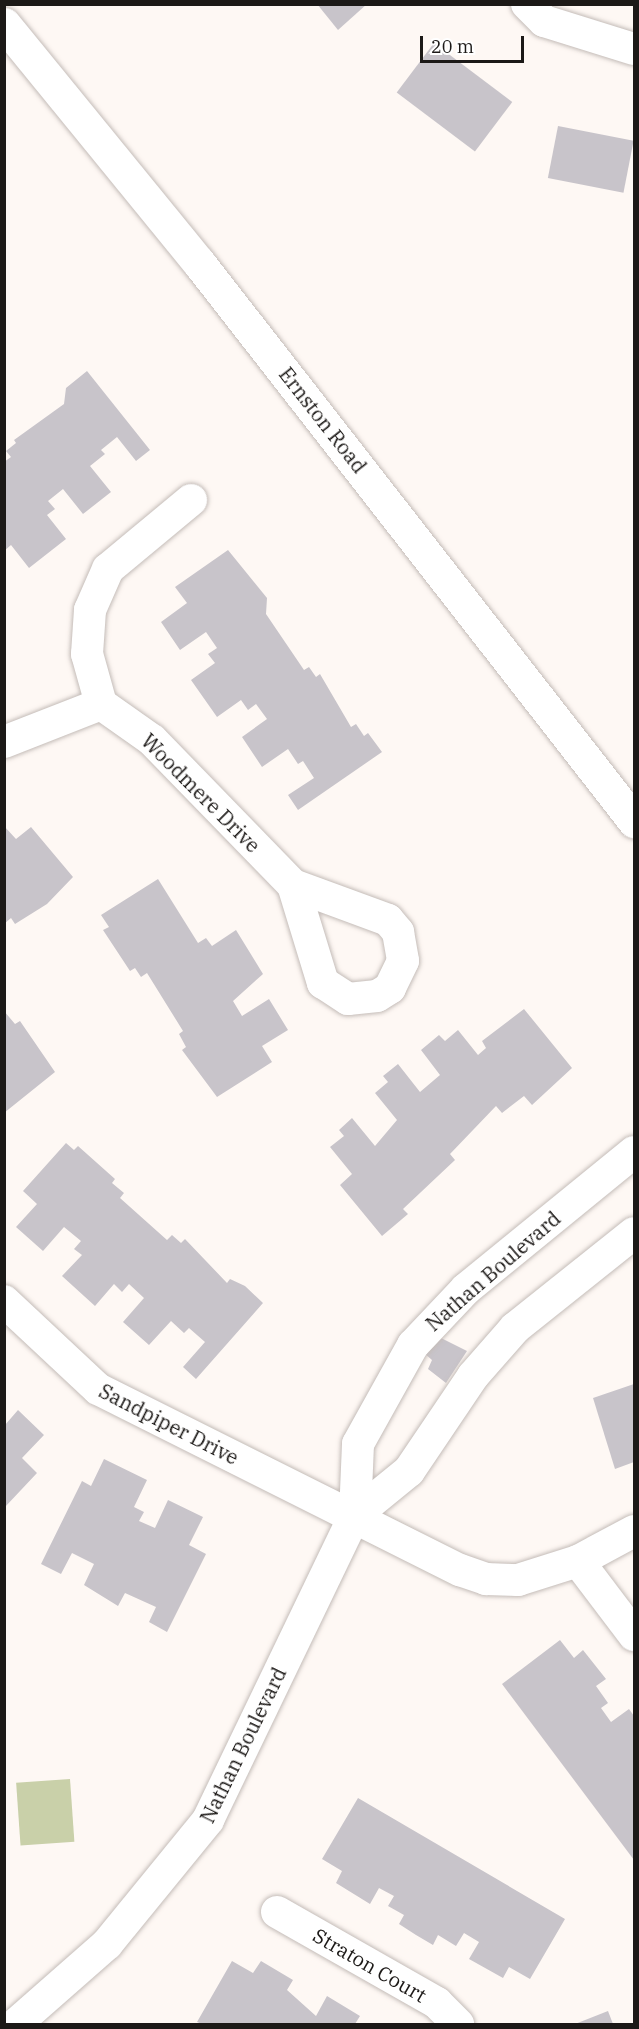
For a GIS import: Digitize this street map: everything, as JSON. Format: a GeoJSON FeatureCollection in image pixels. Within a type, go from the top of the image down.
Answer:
{"type":"FeatureCollection","features":[{"type":"Feature","properties":{"kind":"street"},"geometry":{"type":"LineString","coordinates":[[527,4],[544,21],[634,49]]}},
{"type":"Feature","properties":{"kind":"street","name":"Ernston Road"},"geometry":{"type":"LineString","coordinates":[[4,24],[206,272],[634,821]]}},
{"type":"Feature","properties":{"kind":"street"},"geometry":{"type":"LineString","coordinates":[[4,742],[101,704],[87,654],[90,610],[108,569],[191,500]]}},
{"type":"Feature","properties":{"kind":"street","name":"Woodmere Drive"},"geometry":{"type":"LineString","coordinates":[[101,704],[152,740],[293,885]]}},
{"type":"Feature","properties":{"kind":"street","name":"Nathan Boulevard"},"geometry":{"type":"LineString","coordinates":[[16,2025],[107,1944],[208,1820],[355,1515],[358,1444],[412,1345],[466,1290],[634,1152]]}},
{"type":"Feature","properties":{"kind":"street","name":"Nathan Boulevard"},"geometry":{"type":"LineString","coordinates":[[355,1515],[409,1471],[473,1376],[515,1328],[634,1233]]}},
{"type":"Feature","properties":{"kind":"street","name":"Sandpiper Drive"},"geometry":{"type":"LineString","coordinates":[[4,1302],[98,1389],[486,1579],[518,1580],[579,1561],[634,1531]]}},
{"type":"Feature","properties":{"kind":"street"},"geometry":{"type":"LineString","coordinates":[[579,1561],[634,1635]]}},
{"type":"Feature","properties":{"kind":"street","name":"Straton Court"},"geometry":{"type":"LineString","coordinates":[[278,1912],[437,2002],[458,2025]]}},
{"type":"Feature","properties":{"kind":"green space"},"geometry":{"type":"Polygon","coordinates":[[[70,1779],[74,1842],[21,1846],[16,1783],[70,1779]]]}},
{"type":"Feature","properties":{"kind":"building"},"geometry":{"type":"Polygon","coordinates":[[[317,4],[367,4],[338,30],[317,4]]]}},
{"type":"Feature","properties":{"kind":"building"},"geometry":{"type":"Polygon","coordinates":[[[434,43],[512,102],[475,151],[397,93],[434,43]]]}},
{"type":"Feature","properties":{"kind":"building"},"geometry":{"type":"Polygon","coordinates":[[[558,126],[634,141],[623,193],[548,178],[558,126]]]}},
{"type":"Feature","properties":{"kind":"building"},"geometry":{"type":"Polygon","coordinates":[[[87,371],[150,450],[136,461],[117,437],[101,450],[105,454],[90,466],[111,492],[83,514],[63,489],[48,501],[55,509],[47,515],[66,539],[29,568],[11,545],[4,551],[4,462],[11,457],[6,451],[16,443],[14,440],[64,404],[66,388],[87,371]]]}},
{"type":"Feature","properties":{"kind":"building"},"geometry":{"type":"Polygon","coordinates":[[[228,550],[267,598],[266,614],[304,670],[309,667],[316,677],[320,674],[351,727],[356,724],[364,736],[368,733],[382,752],[298,810],[288,795],[314,778],[303,761],[298,764],[288,749],[262,767],[242,737],[267,719],[256,704],[248,710],[241,700],[217,717],[191,680],[215,663],[208,654],[217,648],[206,632],[180,650],[161,622],[187,603],[175,587],[228,550]]]}},
{"type":"Feature","properties":{"kind":"building"},"geometry":{"type":"Polygon","coordinates":[[[4,826],[16,839],[31,827],[73,877],[47,904],[15,924],[11,918],[4,924],[4,826]]]}},
{"type":"Feature","properties":{"kind":"building"},"geometry":{"type":"Polygon","coordinates":[[[158,879],[198,943],[206,938],[212,946],[236,930],[263,974],[233,1001],[242,1016],[269,999],[288,1030],[262,1046],[272,1062],[217,1097],[182,1050],[186,1047],[179,1034],[183,1031],[147,973],[141,977],[135,968],[130,971],[103,930],[109,927],[101,915],[158,879]]]}},
{"type":"Feature","properties":{"kind":"building"},"geometry":{"type":"Polygon","coordinates":[[[524,1009],[572,1068],[532,1105],[524,1096],[502,1113],[496,1106],[450,1154],[455,1160],[403,1209],[408,1214],[382,1236],[340,1185],[352,1174],[330,1147],[344,1136],[339,1130],[352,1118],[375,1146],[397,1120],[375,1093],[388,1082],[383,1076],[398,1064],[420,1092],[440,1075],[421,1050],[439,1035],[445,1041],[458,1030],[478,1055],[486,1048],[482,1041],[524,1009]]]}},
{"type":"Feature","properties":{"kind":"building"},"geometry":{"type":"Polygon","coordinates":[[[4,1011],[15,1024],[20,1021],[55,1072],[4,1113],[4,1011]]]}},
{"type":"Feature","properties":{"kind":"building"},"geometry":{"type":"Polygon","coordinates":[[[66,1143],[74,1150],[78,1146],[115,1179],[112,1183],[124,1193],[120,1198],[167,1240],[172,1235],[181,1243],[185,1239],[227,1283],[230,1279],[245,1286],[263,1303],[196,1379],[183,1367],[205,1342],[189,1328],[184,1333],[171,1321],[149,1345],[123,1322],[144,1298],[129,1284],[122,1292],[114,1284],[95,1306],[62,1276],[82,1255],[74,1249],[81,1241],[64,1227],[43,1251],[16,1227],[37,1204],[23,1191],[66,1143]]]}},
{"type":"Feature","properties":{"kind":"building"},"geometry":{"type":"Polygon","coordinates":[[[429,1332],[467,1351],[446,1383],[428,1369],[432,1360],[417,1347],[429,1332]]]}},
{"type":"Feature","properties":{"kind":"building"},"geometry":{"type":"Polygon","coordinates":[[[634,1384],[634,1462],[615,1469],[593,1398],[634,1384]]]}},
{"type":"Feature","properties":{"kind":"building"},"geometry":{"type":"Polygon","coordinates":[[[18,1410],[44,1435],[22,1458],[37,1473],[5,1507],[5,1425],[18,1410]]]}},
{"type":"Feature","properties":{"kind":"building"},"geometry":{"type":"Polygon","coordinates":[[[104,1459],[147,1480],[134,1507],[144,1512],[139,1521],[155,1528],[168,1500],[203,1517],[189,1545],[206,1554],[167,1632],[149,1622],[156,1607],[125,1593],[118,1606],[84,1585],[94,1564],[72,1553],[61,1574],[41,1564],[82,1481],[91,1486],[104,1459]]]}},
{"type":"Feature","properties":{"kind":"building"},"geometry":{"type":"Polygon","coordinates":[[[560,1640],[574,1658],[583,1650],[606,1679],[596,1686],[608,1703],[601,1708],[611,1722],[629,1709],[634,1716],[634,1860],[502,1684],[560,1640]]]}},
{"type":"Feature","properties":{"kind":"building"},"geometry":{"type":"Polygon","coordinates":[[[358,1798],[565,1919],[530,1979],[509,1967],[503,1978],[469,1959],[479,1942],[464,1933],[456,1946],[438,1935],[433,1945],[416,1935],[399,1924],[404,1915],[388,1906],[394,1896],[379,1888],[370,1904],[336,1883],[342,1871],[322,1859],[358,1798]]]}},
{"type":"Feature","properties":{"kind":"building"},"geometry":{"type":"Polygon","coordinates":[[[232,1961],[253,1973],[261,1961],[293,1980],[287,1990],[316,2016],[327,1996],[360,2016],[355,2024],[202,2024],[197,2022],[232,1961]]]}},
{"type":"Feature","properties":{"kind":"building"},"geometry":{"type":"Polygon","coordinates":[[[608,2011],[613,2024],[575,2024],[608,2011]]]}}]}
